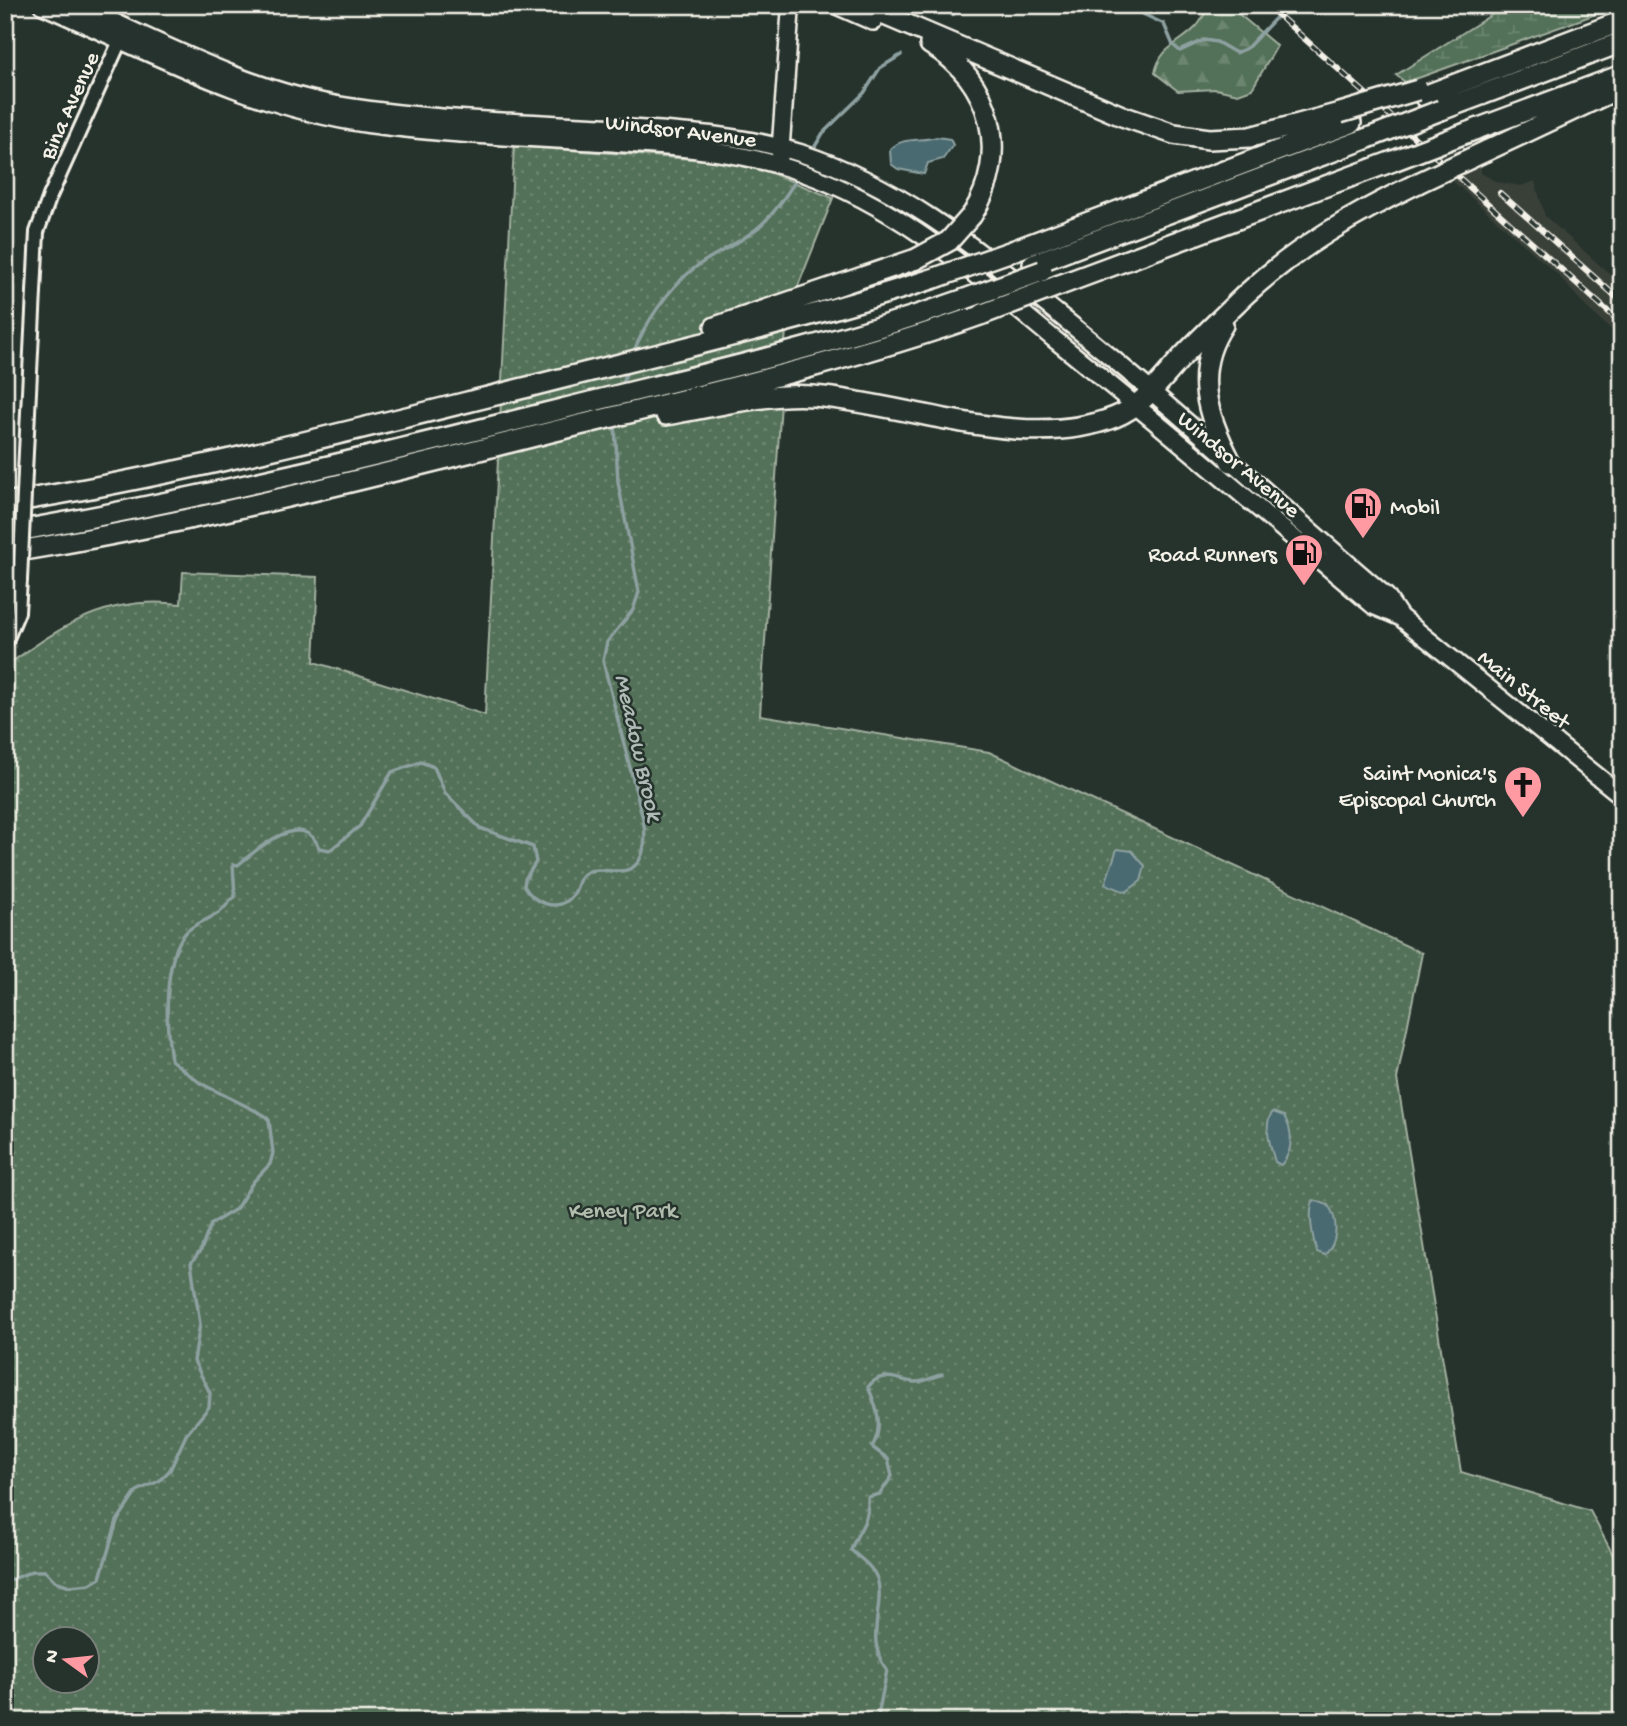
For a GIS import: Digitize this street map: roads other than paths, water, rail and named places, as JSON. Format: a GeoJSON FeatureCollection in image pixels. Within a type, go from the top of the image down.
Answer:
{"type":"FeatureCollection","features":[{"type":"Feature","properties":{"kind":"highway"},"geometry":{"type":"LineString","coordinates":[[5,503],[245,457],[640,359],[916,259],[948,241],[972,215],[985,190],[993,151],[989,116],[978,89],[961,67],[938,49],[839,5]]}},
{"type":"Feature","properties":{"kind":"highway"},"geometry":{"type":"LineString","coordinates":[[862,5],[1122,116],[1174,134],[1209,139],[1250,137],[1345,118]]}},
{"type":"Feature","properties":{"kind":"highway"},"geometry":{"type":"LineString","coordinates":[[687,341],[817,314],[938,277],[1015,250],[1345,118],[1453,85],[1622,21]]}},
{"type":"Feature","properties":{"kind":"highway"},"geometry":{"type":"LineString","coordinates":[[5,533],[242,488],[673,376],[961,296],[1445,114],[1622,42]]}},
{"type":"Feature","properties":{"kind":"highway"},"geometry":{"type":"LineString","coordinates":[[1445,114],[1622,53]]}},
{"type":"Feature","properties":{"kind":"highway"},"geometry":{"type":"LineString","coordinates":[[660,411],[984,314],[1622,75]]}},
{"type":"Feature","properties":{"kind":"highway"},"geometry":{"type":"LineString","coordinates":[[5,553],[217,514],[617,416],[802,396],[985,424],[1060,429],[1107,420],[1136,405],[1245,295],[1309,243],[1418,183],[1622,87]]}},
{"type":"Feature","properties":{"kind":"highway"},"geometry":{"type":"LineString","coordinates":[[1225,468],[1208,411],[1205,374],[1214,340],[1245,295]]}},
{"type":"Feature","properties":{"kind":"highway"},"geometry":{"type":"LineString","coordinates":[[5,523],[229,480],[565,403]]}},
{"type":"Feature","properties":{"kind":"main road","name":"Windsor Avenue"},"geometry":{"type":"LineString","coordinates":[[42,5],[295,96],[416,122],[654,138],[733,137],[808,156],[882,188],[947,227],[1152,390],[1225,468]]}},
{"type":"Feature","properties":{"kind":"main road","name":"Windsor Avenue"},"geometry":{"type":"LineString","coordinates":[[77,5],[123,33]]}},
{"type":"Feature","properties":{"kind":"main road"},"geometry":{"type":"LineString","coordinates":[[791,5],[780,148],[793,169]]}},
{"type":"Feature","properties":{"kind":"main road","name":"Windsor Avenue"},"geometry":{"type":"LineString","coordinates":[[654,138],[793,169],[858,196],[907,225],[969,271],[1136,405],[1225,468],[1311,543],[1374,606],[1400,617]]}},
{"type":"Feature","properties":{"kind":"main road","name":"Main Street"},"geometry":{"type":"LineString","coordinates":[[1400,617],[1622,796]]}},
{"type":"Feature","properties":{"kind":"street","name":"Bina Avenue"},"geometry":{"type":"LineString","coordinates":[[5,643],[16,618],[20,580],[37,232],[50,196],[123,33]]}},
{"type":"Feature","properties":{"kind":"water"},"geometry":{"type":"Polygon","coordinates":[[[937,137],[950,139],[953,145],[943,159],[928,163],[924,174],[898,169],[891,164],[890,150],[900,143],[937,137]]]}},
{"type":"Feature","properties":{"kind":"water"},"geometry":{"type":"Polygon","coordinates":[[[1117,849],[1132,851],[1145,866],[1141,881],[1126,892],[1105,884],[1117,849]]]}},
{"type":"Feature","properties":{"kind":"water"},"geometry":{"type":"Polygon","coordinates":[[[1273,1112],[1284,1116],[1290,1134],[1288,1154],[1281,1165],[1275,1162],[1268,1136],[1268,1122],[1273,1112]]]}},
{"type":"Feature","properties":{"kind":"water"},"geometry":{"type":"Polygon","coordinates":[[[1314,1200],[1328,1205],[1334,1217],[1335,1237],[1325,1255],[1317,1252],[1314,1240],[1311,1218],[1314,1200]]]}},
{"type":"Feature","properties":{"kind":"waterway","name":"Meadow Brook"},"geometry":{"type":"LineString","coordinates":[[952,15],[965,5]]}},
{"type":"Feature","properties":{"kind":"waterway","name":"Meadow Brook"},"geometry":{"type":"LineString","coordinates":[[1124,5],[1164,24],[1173,45],[1180,51],[1204,40],[1217,42],[1236,53],[1247,48],[1288,5]]}},
{"type":"Feature","properties":{"kind":"waterway","name":"Meadow Brook"},"geometry":{"type":"LineString","coordinates":[[811,153],[823,133],[864,93],[880,68],[901,55]]}},
{"type":"Feature","properties":{"kind":"waterway","name":"Meadow Brook"},"geometry":{"type":"LineString","coordinates":[[633,353],[650,319],[674,287],[699,265],[744,238],[766,221],[799,175]]}},
{"type":"Feature","properties":{"kind":"waterway","name":"Meadow Brook"},"geometry":{"type":"LineString","coordinates":[[622,386],[627,370]]}},
{"type":"Feature","properties":{"kind":"waterway","name":"Meadow Brook"},"geometry":{"type":"LineString","coordinates":[[5,1582],[33,1571],[45,1571],[55,1581],[70,1586],[90,1584],[100,1578],[117,1521],[137,1491],[159,1481],[170,1470],[186,1435],[209,1407],[210,1393],[194,1361],[200,1324],[191,1263],[201,1250],[211,1224],[236,1209],[253,1182],[270,1164],[273,1153],[269,1120],[264,1115],[200,1083],[171,1060],[168,996],[172,963],[183,936],[195,925],[220,912],[235,897],[233,864],[238,865],[268,842],[292,832],[303,832],[312,837],[319,848],[330,850],[360,826],[392,772],[421,762],[434,767],[445,793],[480,828],[533,847],[536,862],[525,879],[524,886],[540,901],[561,904],[573,895],[581,877],[587,872],[628,870],[640,860],[645,836],[643,819],[603,661],[607,642],[633,610],[639,592],[618,482],[615,424]]}},
{"type":"Feature","properties":{"kind":"waterway"},"geometry":{"type":"LineString","coordinates":[[877,1721],[887,1670],[877,1646],[879,1589],[872,1570],[851,1550],[865,1520],[868,1497],[880,1494],[892,1476],[888,1459],[872,1447],[876,1440],[878,1424],[868,1387],[884,1377],[917,1382],[942,1374]]}},
{"type":"Feature","properties":{"kind":"railway"},"geometry":{"type":"LineString","coordinates":[[1267,5],[1622,324]]}},
{"type":"Feature","properties":{"kind":"railway"},"geometry":{"type":"LineString","coordinates":[[1500,193],[1622,302]]}},
{"type":"Feature","properties":{"kind":"place","name":"Mobil"},"geometry":{"type":"Point","coordinates":[1363,540]}},
{"type":"Feature","properties":{"kind":"place","name":"Road Runners"},"geometry":{"type":"Point","coordinates":[1304,587]}},
{"type":"Feature","properties":{"kind":"place","name":"Saint Monica's Episcopal Church"},"geometry":{"type":"Point","coordinates":[1523,819]}},
{"type":"Feature","properties":{"kind":"park label","name":"Keney Park"},"geometry":{"type":"Point","coordinates":[623,1209]}}]}
